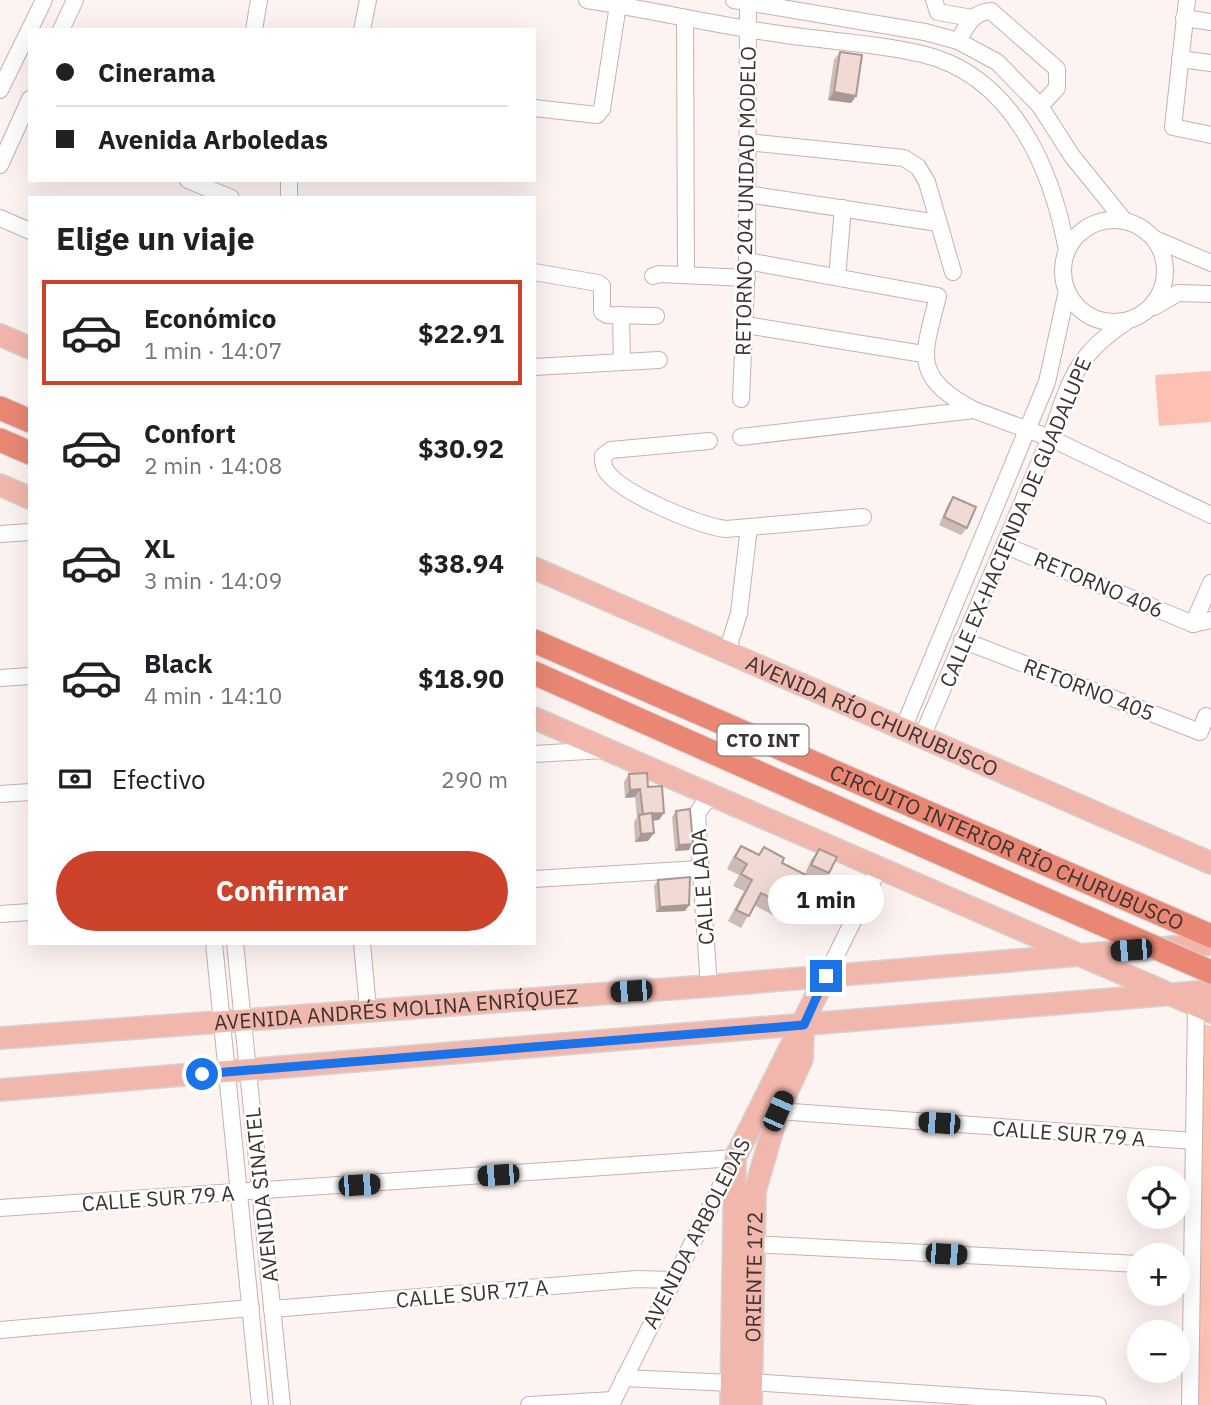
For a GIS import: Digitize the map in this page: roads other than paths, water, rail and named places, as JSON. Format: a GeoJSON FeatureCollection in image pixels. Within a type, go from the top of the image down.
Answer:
{"type":"FeatureCollection","features":[{"type":"Feature","properties":{"kind":"highway"},"geometry":{"type":"LineString","coordinates":[[0,408],[28,420]]}},
{"type":"Feature","properties":{"kind":"highway"},"geometry":{"type":"LineString","coordinates":[[0,440],[28,452]]}},
{"type":"Feature","properties":{"kind":"highway","name":"CIRCUITO INTERIOR RÍO CHURUBUSCO"},"geometry":{"type":"LineString","coordinates":[[536,641],[1211,936]]}},
{"type":"Feature","properties":{"kind":"highway","name":"CIRCUITO INTERIOR RÍO CHURUBUSCO"},"geometry":{"type":"LineString","coordinates":[[536,674],[1211,972]]}},
{"type":"Feature","properties":{"kind":"main road"},"geometry":{"type":"LineString","coordinates":[[0,335],[28,347]]}},
{"type":"Feature","properties":{"kind":"main road"},"geometry":{"type":"LineString","coordinates":[[0,485],[28,497]]}},
{"type":"Feature","properties":{"kind":"main road","name":"AVENIDA RÍO CHURUBUSCO"},"geometry":{"type":"LineString","coordinates":[[536,569],[1211,863]]}},
{"type":"Feature","properties":{"kind":"main road"},"geometry":{"type":"LineString","coordinates":[[536,719],[1168,994],[1206,1003]]}},
{"type":"Feature","properties":{"kind":"main road","name":"AVENIDA ANDRÉS MOLINA ENRÍQUEZ"},"geometry":{"type":"LineString","coordinates":[[0,1038],[709,986],[1211,944]]}},
{"type":"Feature","properties":{"kind":"main road","name":"AVENIDA ARBOLEDAS"},"geometry":{"type":"LineString","coordinates":[[735,1158],[777,1069],[804,1025],[826,976]]}},
{"type":"Feature","properties":{"kind":"main road"},"geometry":{"type":"LineString","coordinates":[[0,1090],[1168,994]]}},
{"type":"Feature","properties":{"kind":"main road","name":"AVENIDA ARBOLEDAS"},"geometry":{"type":"LineString","coordinates":[[765,1151],[778,1111],[802,1059],[804,1025]]}},
{"type":"Feature","properties":{"kind":"main road","name":"ORIENTE 172"},"geometry":{"type":"LineString","coordinates":[[731,1405],[741,1383],[755,1191],[765,1151]]}},
{"type":"Feature","properties":{"kind":"main road","name":"ORIENTE 172"},"geometry":{"type":"LineString","coordinates":[[735,1158],[741,1383],[751,1405]]}},
{"type":"Feature","properties":{"kind":"street"},"geometry":{"type":"LineString","coordinates":[[30,28],[44,0]]}},
{"type":"Feature","properties":{"kind":"street"},"geometry":{"type":"LineString","coordinates":[[62,28],[75,0]]}},
{"type":"Feature","properties":{"kind":"street"},"geometry":{"type":"LineString","coordinates":[[254,28],[259,0]]}},
{"type":"Feature","properties":{"kind":"street"},"geometry":{"type":"LineString","coordinates":[[362,28],[368,0]]}},
{"type":"Feature","properties":{"kind":"street"},"geometry":{"type":"LineString","coordinates":[[587,0],[747,30],[922,54],[954,65],[999,96],[1030,141],[1059,211],[1067,251]]}},
{"type":"Feature","properties":{"kind":"street"},"geometry":{"type":"LineString","coordinates":[[933,0],[938,12],[971,18]]}},
{"type":"Feature","properties":{"kind":"street"},"geometry":{"type":"LineString","coordinates":[[1186,0],[1172,122],[1178,129],[1211,135]]}},
{"type":"Feature","properties":{"kind":"street"},"geometry":{"type":"LineString","coordinates":[[743,1],[925,32],[958,41],[997,62],[1040,106],[1089,178],[1123,219]]}},
{"type":"Feature","properties":{"kind":"street","name":"RETORNO 204 UNIDAD MODELO"},"geometry":{"type":"LineString","coordinates":[[741,399],[747,278],[747,30],[743,1]]}},
{"type":"Feature","properties":{"kind":"street"},"geometry":{"type":"LineString","coordinates":[[536,108],[597,115],[601,109],[618,5]]}},
{"type":"Feature","properties":{"kind":"street"},"geometry":{"type":"LineString","coordinates":[[958,41],[971,18],[981,12],[991,11],[1057,69],[1057,88],[1040,106]]}},
{"type":"Feature","properties":{"kind":"street"},"geometry":{"type":"LineString","coordinates":[[685,18],[686,274]]}},
{"type":"Feature","properties":{"kind":"street"},"geometry":{"type":"LineString","coordinates":[[1184,18],[1211,22]]}},
{"type":"Feature","properties":{"kind":"street"},"geometry":{"type":"LineString","coordinates":[[0,90],[28,33]]}},
{"type":"Feature","properties":{"kind":"street"},"geometry":{"type":"LineString","coordinates":[[1180,59],[1211,63]]}},
{"type":"Feature","properties":{"kind":"street"},"geometry":{"type":"LineString","coordinates":[[0,165],[28,109]]}},
{"type":"Feature","properties":{"kind":"street"},"geometry":{"type":"LineString","coordinates":[[747,142],[904,158],[918,167],[926,182],[953,272]]}},
{"type":"Feature","properties":{"kind":"street"},"geometry":{"type":"LineString","coordinates":[[193,182],[226,196]]}},
{"type":"Feature","properties":{"kind":"street"},"geometry":{"type":"LineString","coordinates":[[747,194],[938,223]]}},
{"type":"Feature","properties":{"kind":"street"},"geometry":{"type":"LineString","coordinates":[[837,277],[843,208]]}},
{"type":"Feature","properties":{"kind":"street"},"geometry":{"type":"LineString","coordinates":[[0,218],[28,230]]}},
{"type":"Feature","properties":{"kind":"street"},"geometry":{"type":"LineString","coordinates":[[1211,262],[1155,239],[1139,225],[1123,219],[1106,220],[1089,225],[1076,236],[1067,251],[1062,271],[1067,291],[1076,306],[1091,317],[1108,323],[1126,322],[1178,293],[1211,294]]}},
{"type":"Feature","properties":{"kind":"street"},"geometry":{"type":"LineString","coordinates":[[1149,309],[1165,283],[1163,253],[1155,239]]}},
{"type":"Feature","properties":{"kind":"street"},"geometry":{"type":"LineString","coordinates":[[747,261],[938,296],[923,354],[938,386],[947,396],[974,410],[1050,438],[1211,515]]}},
{"type":"Feature","properties":{"kind":"street"},"geometry":{"type":"LineString","coordinates":[[536,272],[597,282],[602,286],[601,312],[656,316]]}},
{"type":"Feature","properties":{"kind":"street"},"geometry":{"type":"LineString","coordinates":[[653,276],[686,274],[747,278]]}},
{"type":"Feature","properties":{"kind":"street","name":"CALLE EX-HACIENDA DE GUADALUPE"},"geometry":{"type":"LineString","coordinates":[[912,733],[1047,382],[1067,291]]}},
{"type":"Feature","properties":{"kind":"street"},"geometry":{"type":"LineString","coordinates":[[621,315],[622,362]]}},
{"type":"Feature","properties":{"kind":"street","name":"CALLE EX-HACIENDA DE GUADALUPE"},"geometry":{"type":"LineString","coordinates":[[912,733],[962,640],[1050,438],[1068,389],[1086,353],[1126,322]]}},
{"type":"Feature","properties":{"kind":"street"},"geometry":{"type":"LineString","coordinates":[[746,324],[923,354]]}},
{"type":"Feature","properties":{"kind":"street"},"geometry":{"type":"LineString","coordinates":[[536,367],[659,360]]}},
{"type":"Feature","properties":{"kind":"street"},"geometry":{"type":"LineString","coordinates":[[741,438],[974,410]]}},
{"type":"Feature","properties":{"kind":"street"},"geometry":{"type":"LineString","coordinates":[[709,441],[611,450],[603,456],[604,469],[614,479],[662,508],[710,527],[749,527],[863,517]]}},
{"type":"Feature","properties":{"kind":"street"},"geometry":{"type":"LineString","coordinates":[[727,652],[739,613],[749,527]]}},
{"type":"Feature","properties":{"kind":"street"},"geometry":{"type":"LineString","coordinates":[[0,534],[28,532]]}},
{"type":"Feature","properties":{"kind":"street","name":"RETORNO 406"},"geometry":{"type":"LineString","coordinates":[[1004,545],[1193,624]]}},
{"type":"Feature","properties":{"kind":"street"},"geometry":{"type":"LineString","coordinates":[[1193,624],[1211,583]]}},
{"type":"Feature","properties":{"kind":"street"},"geometry":{"type":"LineString","coordinates":[[1193,624],[1211,620]]}},
{"type":"Feature","properties":{"kind":"street","name":"RETORNO 405"},"geometry":{"type":"LineString","coordinates":[[962,640],[1200,732],[1206,716]]}},
{"type":"Feature","properties":{"kind":"street"},"geometry":{"type":"LineString","coordinates":[[0,678],[28,676]]}},
{"type":"Feature","properties":{"kind":"street"},"geometry":{"type":"LineString","coordinates":[[536,754],[608,750]]}},
{"type":"Feature","properties":{"kind":"street"},"geometry":{"type":"LineString","coordinates":[[0,794],[28,792]]}},
{"type":"Feature","properties":{"kind":"street","name":"CALLE LADA"},"geometry":{"type":"LineString","coordinates":[[709,986],[697,814],[704,803],[715,797]]}},
{"type":"Feature","properties":{"kind":"street","name":"AVENIDA ARBOLEDAS"},"geometry":{"type":"LineString","coordinates":[[826,976],[879,868]]}},
{"type":"Feature","properties":{"kind":"street"},"geometry":{"type":"LineString","coordinates":[[536,879],[699,869]]}},
{"type":"Feature","properties":{"kind":"street"},"geometry":{"type":"LineString","coordinates":[[0,914],[28,912]]}},
{"type":"Feature","properties":{"kind":"street","name":"AVENIDA SINATEL"},"geometry":{"type":"LineString","coordinates":[[214,945],[233,1021]]}},
{"type":"Feature","properties":{"kind":"street","name":"AVENIDA SINATEL"},"geometry":{"type":"LineString","coordinates":[[235,945],[233,1021],[238,1071],[240,1193],[260,1405]]}},
{"type":"Feature","properties":{"kind":"street"},"geometry":{"type":"LineString","coordinates":[[362,945],[368,1009]]}},
{"type":"Feature","properties":{"kind":"street"},"geometry":{"type":"LineString","coordinates":[[1187,1243],[1206,1003]]}},
{"type":"Feature","properties":{"kind":"street","name":"AVENIDA SINATEL"},"geometry":{"type":"LineString","coordinates":[[238,1071],[261,1192],[282,1405]]}},
{"type":"Feature","properties":{"kind":"street","name":"CALLE SUR 79 A"},"geometry":{"type":"LineString","coordinates":[[778,1111],[1194,1141]]}},
{"type":"Feature","properties":{"kind":"street","name":"AVENIDA ARBOLEDAS"},"geometry":{"type":"LineString","coordinates":[[612,1403],[735,1158]]}},
{"type":"Feature","properties":{"kind":"street","name":"CALLE SUR 79 A"},"geometry":{"type":"LineString","coordinates":[[0,1208],[735,1158]]}},
{"type":"Feature","properties":{"kind":"street"},"geometry":{"type":"LineString","coordinates":[[752,1244],[1127,1263]]}},
{"type":"Feature","properties":{"kind":"street","name":"CALLE SUR 77 A"},"geometry":{"type":"LineString","coordinates":[[272,1308],[637,1279],[672,1280]]}},
{"type":"Feature","properties":{"kind":"street"},"geometry":{"type":"LineString","coordinates":[[1186,1306],[1190,1405]]}},
{"type":"Feature","properties":{"kind":"street"},"geometry":{"type":"LineString","coordinates":[[0,1330],[251,1308]]}},
{"type":"Feature","properties":{"kind":"street"},"geometry":{"type":"LineString","coordinates":[[624,1378],[1098,1405]]}},
{"type":"Feature","properties":{"kind":"street"},"geometry":{"type":"LineString","coordinates":[[529,1405],[612,1403]]}}]}
